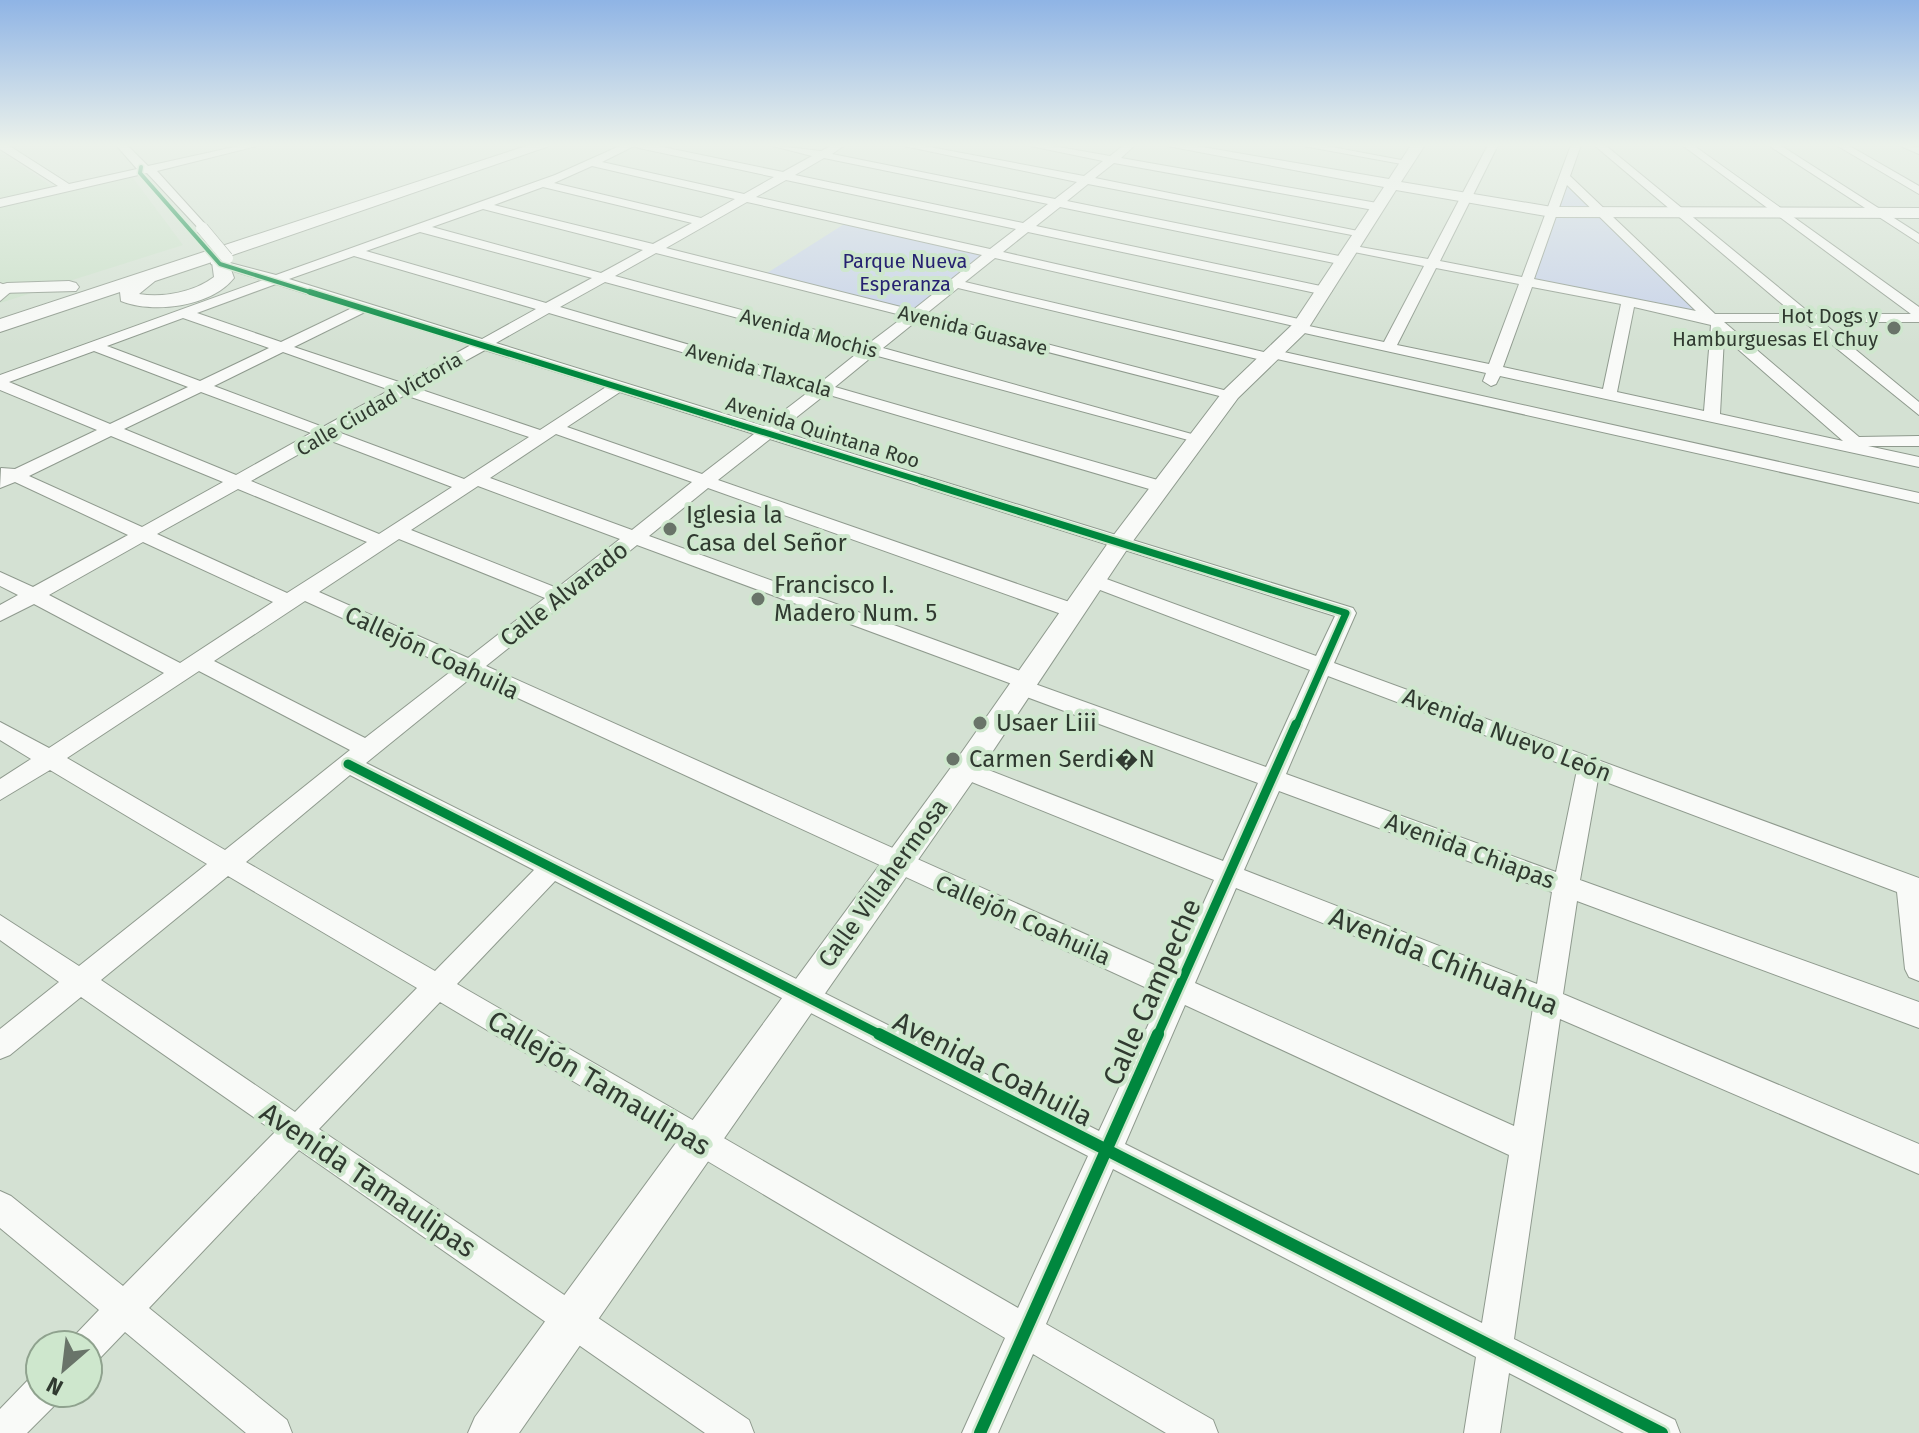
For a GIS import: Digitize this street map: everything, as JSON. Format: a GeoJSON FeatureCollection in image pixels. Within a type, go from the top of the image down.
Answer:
{"type":"FeatureCollection","features":[{"type":"Feature","properties":{"kind":"highway"},"geometry":{"type":"LineString","coordinates":[[0,310],[302,212]]}},
{"type":"Feature","properties":{"kind":"highway"},"geometry":{"type":"LineString","coordinates":[[0,326],[343,212]]}},
{"type":"Feature","properties":{"kind":"highway"},"geometry":{"type":"LineString","coordinates":[[162,272],[132,288],[128,297],[151,302],[198,292],[221,283],[225,275],[221,261]]}},
{"type":"Feature","properties":{"kind":"highway"},"geometry":{"type":"LineString","coordinates":[[2,291],[69,287]]}},
{"type":"Feature","properties":{"kind":"main road","name":"Calle Villahermosa"},"geometry":{"type":"LineString","coordinates":[[491,1433],[965,770],[1121,541],[1231,394],[1302,326],[1376,212]]}},
{"type":"Feature","properties":{"kind":"main road"},"geometry":{"type":"LineString","coordinates":[[1552,212],[1919,213]]}},
{"type":"Feature","properties":{"kind":"street"},"geometry":{"type":"LineString","coordinates":[[180,212],[221,261]]}},
{"type":"Feature","properties":{"kind":"street"},"geometry":{"type":"LineString","coordinates":[[0,382],[283,281],[464,212]]}},
{"type":"Feature","properties":{"kind":"street","name":"Avenida Guasave"},"geometry":{"type":"LineString","coordinates":[[510,212],[916,317],[1231,394]]}},
{"type":"Feature","properties":{"kind":"street"},"geometry":{"type":"LineString","coordinates":[[661,212],[703,222]]}},
{"type":"Feature","properties":{"kind":"street","name":"Calle Ciudad Victoria"},"geometry":{"type":"LineString","coordinates":[[0,614],[328,434],[721,212]]}},
{"type":"Feature","properties":{"kind":"street"},"geometry":{"type":"LineString","coordinates":[[806,212],[1389,347],[1818,440],[1858,445],[1919,462]]}},
{"type":"Feature","properties":{"kind":"street"},"geometry":{"type":"LineString","coordinates":[[960,212],[1325,291]]}},
{"type":"Feature","properties":{"kind":"street","name":"Calle Alvarado"},"geometry":{"type":"LineString","coordinates":[[0,1046],[357,756],[916,317],[1044,212]]}},
{"type":"Feature","properties":{"kind":"street"},"geometry":{"type":"LineString","coordinates":[[1122,212],[1353,247]]}},
{"type":"Feature","properties":{"kind":"street"},"geometry":{"type":"LineString","coordinates":[[1213,212],[1431,264],[1715,321],[1919,316]]}},
{"type":"Feature","properties":{"kind":"street"},"geometry":{"type":"LineString","coordinates":[[1389,347],[1459,212]]}},
{"type":"Feature","properties":{"kind":"street"},"geometry":{"type":"LineString","coordinates":[[1485,400],[1552,212]]}},
{"type":"Feature","properties":{"kind":"street"},"geometry":{"type":"LineString","coordinates":[[1681,212],[1919,410]]}},
{"type":"Feature","properties":{"kind":"street"},"geometry":{"type":"LineString","coordinates":[[1778,212],[1919,316]]}},
{"type":"Feature","properties":{"kind":"street"},"geometry":{"type":"LineString","coordinates":[[1877,212],[1919,239]]}},
{"type":"Feature","properties":{"kind":"street"},"geometry":{"type":"LineString","coordinates":[[1602,213],[1715,321],[1858,445],[1919,441]]}},
{"type":"Feature","properties":{"kind":"street","name":"Avenida Mochis"},"geometry":{"type":"LineString","coordinates":[[421,228],[1198,438]]}},
{"type":"Feature","properties":{"kind":"street","name":"Avenida Tlaxcala"},"geometry":{"type":"LineString","coordinates":[[355,252],[1162,487]]}},
{"type":"Feature","properties":{"kind":"street","name":"Avenida Quintana Roo"},"geometry":{"type":"LineString","coordinates":[[221,261],[1346,613]]}},
{"type":"Feature","properties":{"kind":"street"},"geometry":{"type":"LineString","coordinates":[[957,284],[1919,498]]}},
{"type":"Feature","properties":{"kind":"street"},"geometry":{"type":"LineString","coordinates":[[1609,395],[1628,302]]}},
{"type":"Feature","properties":{"kind":"street"},"geometry":{"type":"LineString","coordinates":[[5,476],[110,430],[365,307]]}},
{"type":"Feature","properties":{"kind":"street"},"geometry":{"type":"LineString","coordinates":[[185,314],[405,389],[708,481],[1074,611]]}},
{"type":"Feature","properties":{"kind":"street"},"geometry":{"type":"LineString","coordinates":[[1712,417],[1715,321]]}},
{"type":"Feature","properties":{"kind":"street","name":"Avenida Chiapas"},"geometry":{"type":"LineString","coordinates":[[94,346],[328,434],[636,537],[1270,777],[1919,1015]]}},
{"type":"Feature","properties":{"kind":"street"},"geometry":{"type":"LineString","coordinates":[[0,382],[239,483],[561,597]]}},
{"type":"Feature","properties":{"kind":"street"},"geometry":{"type":"LineString","coordinates":[[0,791],[620,385]]}},
{"type":"Feature","properties":{"kind":"street","name":"Callejón Coahuila"},"geometry":{"type":"LineString","coordinates":[[5,476],[468,670],[1525,1146]]}},
{"type":"Feature","properties":{"kind":"street","name":"Avenida Coahuila"},"geometry":{"type":"LineString","coordinates":[[0,578],[190,667],[357,756],[552,868],[1662,1433]]}},
{"type":"Feature","properties":{"kind":"street","name":"Avenida Nuevo León"},"geometry":{"type":"LineString","coordinates":[[1094,581],[1914,888]]}},
{"type":"Feature","properties":{"kind":"street","name":"Calle Campeche"},"geometry":{"type":"LineString","coordinates":[[980,1433],[1107,1152],[1270,777],[1346,613]]}},
{"type":"Feature","properties":{"kind":"street","name":"Callejón Tamaulipas"},"geometry":{"type":"LineString","coordinates":[[0,730],[698,1142],[1200,1433]]}},
{"type":"Feature","properties":{"kind":"street"},"geometry":{"type":"LineString","coordinates":[[1482,1433],[1566,887],[1589,766]]}},
{"type":"Feature","properties":{"kind":"street","name":"Avenida Chihuahua"},"geometry":{"type":"LineString","coordinates":[[965,770],[1548,1001],[1919,1159]]}},
{"type":"Feature","properties":{"kind":"street"},"geometry":{"type":"LineString","coordinates":[[104,1330],[552,868]]}},
{"type":"Feature","properties":{"kind":"street"},"geometry":{"type":"LineString","coordinates":[[1914,888],[1919,969]]}},
{"type":"Feature","properties":{"kind":"street","name":"Avenida Tamaulipas"},"geometry":{"type":"LineString","coordinates":[[0,926],[736,1433]]}},
{"type":"Feature","properties":{"kind":"street"},"geometry":{"type":"LineString","coordinates":[[0,1207],[274,1433]]}},
{"type":"Feature","properties":{"kind":"street"},"geometry":{"type":"LineString","coordinates":[[2,1433],[25,1409]]}},
{"type":"Feature","properties":{"kind":"shaded area"},"geometry":{"type":"Polygon","coordinates":[[[0,212],[158,212],[183,245],[0,303],[0,212]]]}},
{"type":"Feature","properties":{"kind":"green space"},"geometry":{"type":"Polygon","coordinates":[[[1557,212],[1597,212],[1704,314],[1531,282],[1557,212]]]}},
{"type":"Feature","properties":{"kind":"green space","name":"Parque Nueva Esperanza"},"geometry":{"type":"Polygon","coordinates":[[[849,221],[994,253],[917,315],[764,275],[849,221]]]}},
{"type":"Feature","properties":{"kind":"green space"},"geometry":{"type":"Polygon","coordinates":[[[1529,282],[1531,282],[1487,401],[1529,282]]]}},
{"type":"Feature","properties":{"kind":"cycle path"},"geometry":{"type":"LineString","coordinates":[[174,212],[220,264],[1346,613],[980,1433]]}},
{"type":"Feature","properties":{"kind":"cycle path"},"geometry":{"type":"LineString","coordinates":[[348,764],[1662,1433]]}},
{"type":"Feature","properties":{"kind":"place","name":"Hot Dogs y Hamburguesas El Chuy"},"geometry":{"type":"Point","coordinates":[1894,328]}},
{"type":"Feature","properties":{"kind":"place","name":"Iglesia la Casa del Señor"},"geometry":{"type":"Point","coordinates":[670,529]}},
{"type":"Feature","properties":{"kind":"place","name":"Francisco I. Madero Num. 5"},"geometry":{"type":"Point","coordinates":[758,599]}},
{"type":"Feature","properties":{"kind":"place","name":"Usaer Liii"},"geometry":{"type":"Point","coordinates":[980,723]}},
{"type":"Feature","properties":{"kind":"place","name":"Carmen Serdi�N"},"geometry":{"type":"Point","coordinates":[953,759]}}]}
